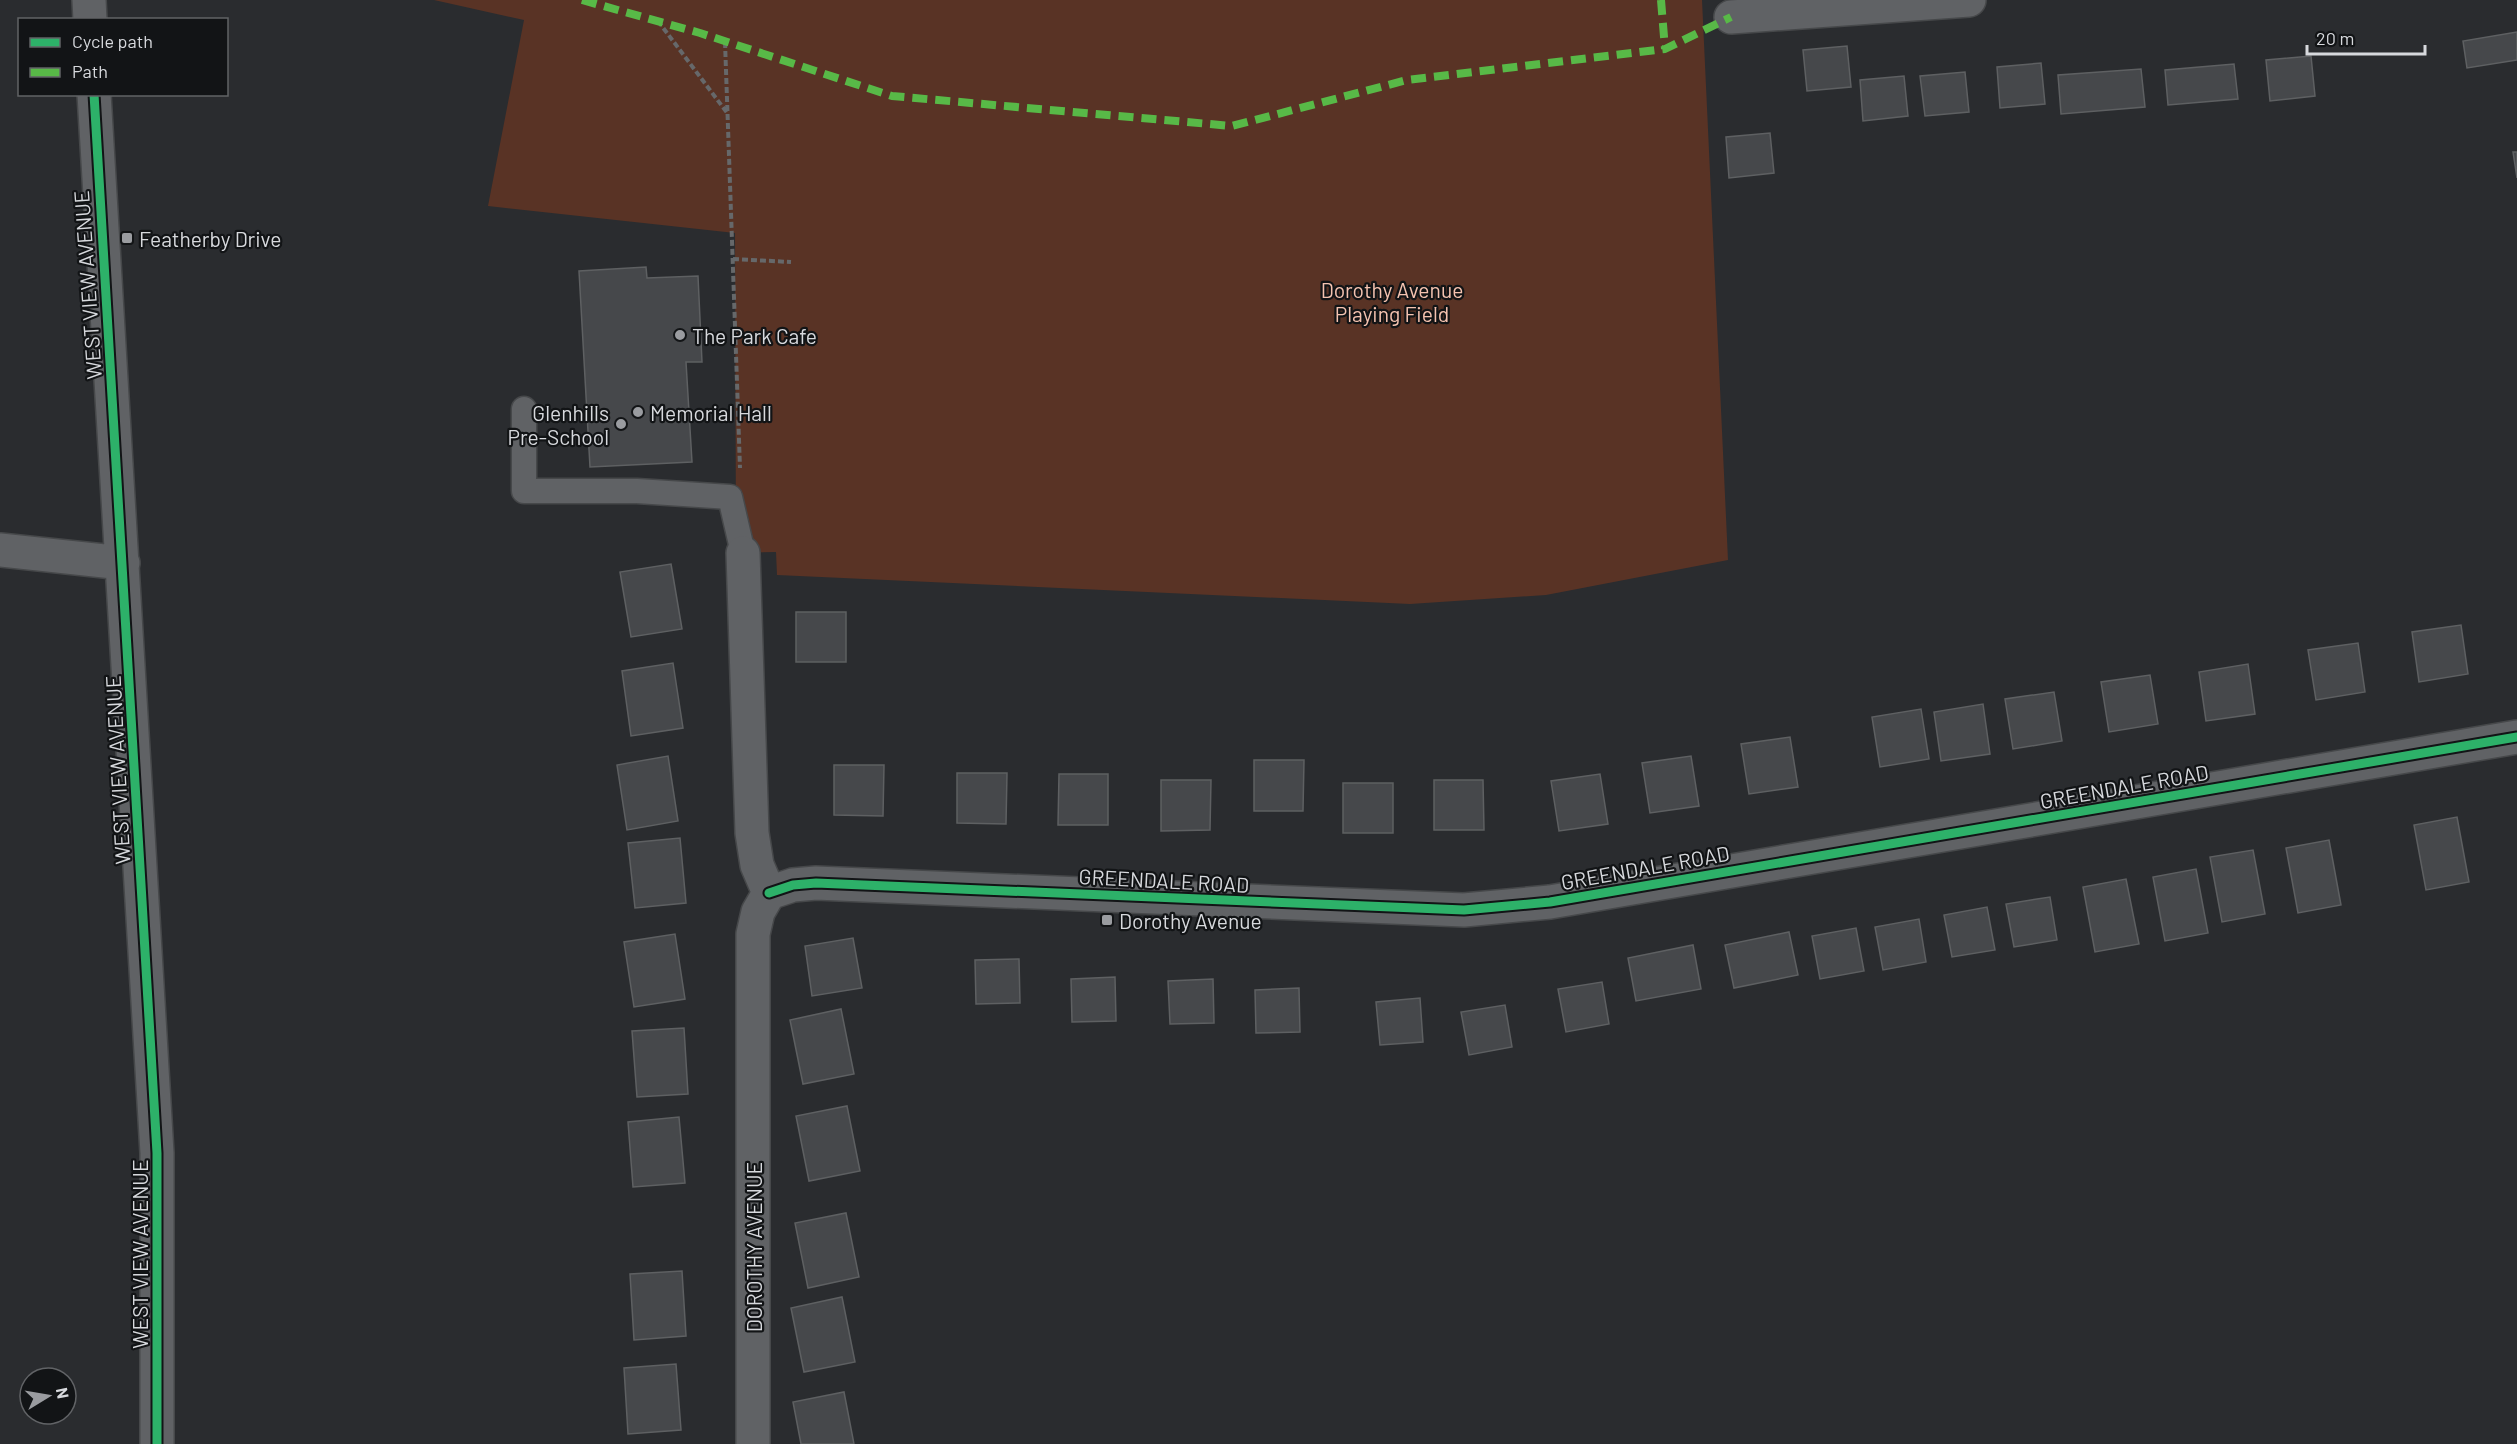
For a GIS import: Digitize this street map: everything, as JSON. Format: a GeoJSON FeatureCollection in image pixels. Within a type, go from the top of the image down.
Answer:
{"type":"FeatureCollection","features":[{"type":"Feature","properties":{"kind":"street"},"geometry":{"type":"LineString","coordinates":[[89,0],[90,18]]}},
{"type":"Feature","properties":{"kind":"street"},"geometry":{"type":"LineString","coordinates":[[1731,17],[1969,0]]}},
{"type":"Feature","properties":{"kind":"street","name":"WEST VIEW AVENUE"},"geometry":{"type":"LineString","coordinates":[[94,96],[157,1154],[157,1444]]}},
{"type":"Feature","properties":{"kind":"street"},"geometry":{"type":"LineString","coordinates":[[0,550],[123,563]]}},
{"type":"Feature","properties":{"kind":"street"},"geometry":{"type":"LineString","coordinates":[[743,553],[752,833],[757,865],[769,892]]}},
{"type":"Feature","properties":{"kind":"street","name":"GREENDALE ROAD"},"geometry":{"type":"LineString","coordinates":[[769,892],[793,885],[816,883],[1365,907],[1475,909],[1550,902],[2517,737]]}},
{"type":"Feature","properties":{"kind":"street","name":"DOROTHY AVENUE"},"geometry":{"type":"LineString","coordinates":[[753,1444],[753,934],[758,912],[769,892]]}},
{"type":"Feature","properties":{"kind":"lane"},"geometry":{"type":"LineString","coordinates":[[524,409],[524,491],[637,491],[730,497],[743,553]]}},
{"type":"Feature","properties":{"kind":"path"},"geometry":{"type":"LineString","coordinates":[[658,21],[728,114]]}},
{"type":"Feature","properties":{"kind":"path"},"geometry":{"type":"LineString","coordinates":[[726,42],[741,477]]}},
{"type":"Feature","properties":{"kind":"path"},"geometry":{"type":"LineString","coordinates":[[733,259],[791,262]]}},
{"type":"Feature","properties":{"kind":"green space","name":"Dorothy Avenue Playing Field"},"geometry":{"type":"Polygon","coordinates":[[[434,0],[1702,0],[1728,560],[1546,595],[1410,604],[777,575],[776,552],[736,553],[735,233],[488,206],[524,20],[434,0]]]}},
{"type":"Feature","properties":{"kind":"building"},"geometry":{"type":"Polygon","coordinates":[[[2517,32],[2517,60],[2467,68],[2463,41],[2517,32]]]}},
{"type":"Feature","properties":{"kind":"building"},"geometry":{"type":"Polygon","coordinates":[[[1847,46],[1851,87],[1807,91],[1803,50],[1847,46]]]}},
{"type":"Feature","properties":{"kind":"building"},"geometry":{"type":"Polygon","coordinates":[[[2311,56],[2315,96],[2270,101],[2266,60],[2311,56]]]}},
{"type":"Feature","properties":{"kind":"building"},"geometry":{"type":"Polygon","coordinates":[[[2041,63],[2045,104],[2000,108],[1997,67],[2041,63]]]}},
{"type":"Feature","properties":{"kind":"building"},"geometry":{"type":"Polygon","coordinates":[[[2234,64],[2238,99],[2168,105],[2165,70],[2234,64]]]}},
{"type":"Feature","properties":{"kind":"building"},"geometry":{"type":"Polygon","coordinates":[[[2141,69],[2145,107],[2061,114],[2058,75],[2141,69]]]}},
{"type":"Feature","properties":{"kind":"building"},"geometry":{"type":"Polygon","coordinates":[[[1965,72],[1969,112],[1925,116],[1920,76],[1965,72]]]}},
{"type":"Feature","properties":{"kind":"building"},"geometry":{"type":"Polygon","coordinates":[[[1904,76],[1908,116],[1863,121],[1860,80],[1904,76]]]}},
{"type":"Feature","properties":{"kind":"building"},"geometry":{"type":"Polygon","coordinates":[[[1770,133],[1774,173],[1729,178],[1726,137],[1770,133]]]}},
{"type":"Feature","properties":{"kind":"building"},"geometry":{"type":"Polygon","coordinates":[[[2513,152],[2517,152],[2517,178],[2513,152]]]}},
{"type":"Feature","properties":{"kind":"building","name":"Memorial Hall"},"geometry":{"type":"Polygon","coordinates":[[[646,267],[647,278],[698,276],[702,362],[686,362],[692,462],[590,467],[579,271],[646,267]]]}},
{"type":"Feature","properties":{"kind":"building"},"geometry":{"type":"Polygon","coordinates":[[[671,564],[682,629],[631,637],[620,572],[671,564]]]}},
{"type":"Feature","properties":{"kind":"building"},"geometry":{"type":"Polygon","coordinates":[[[796,612],[846,612],[846,662],[796,662],[796,612]]]}},
{"type":"Feature","properties":{"kind":"building"},"geometry":{"type":"Polygon","coordinates":[[[2461,625],[2468,674],[2419,682],[2412,632],[2461,625]]]}},
{"type":"Feature","properties":{"kind":"building"},"geometry":{"type":"Polygon","coordinates":[[[2358,643],[2365,692],[2316,700],[2308,650],[2358,643]]]}},
{"type":"Feature","properties":{"kind":"building"},"geometry":{"type":"Polygon","coordinates":[[[673,663],[683,728],[631,736],[622,671],[673,663]]]}},
{"type":"Feature","properties":{"kind":"building"},"geometry":{"type":"Polygon","coordinates":[[[2248,664],[2255,714],[2206,721],[2199,672],[2248,664]]]}},
{"type":"Feature","properties":{"kind":"building"},"geometry":{"type":"Polygon","coordinates":[[[2150,675],[2158,724],[2109,732],[2101,682],[2150,675]]]}},
{"type":"Feature","properties":{"kind":"building"},"geometry":{"type":"Polygon","coordinates":[[[2054,692],[2062,741],[2013,749],[2005,699],[2054,692]]]}},
{"type":"Feature","properties":{"kind":"building"},"geometry":{"type":"Polygon","coordinates":[[[1983,704],[1990,754],[1941,761],[1934,712],[1983,704]]]}},
{"type":"Feature","properties":{"kind":"building"},"geometry":{"type":"Polygon","coordinates":[[[1921,709],[1929,759],[1880,767],[1872,717],[1921,709]]]}},
{"type":"Feature","properties":{"kind":"building"},"geometry":{"type":"Polygon","coordinates":[[[1790,737],[1798,787],[1749,794],[1741,744],[1790,737]]]}},
{"type":"Feature","properties":{"kind":"building"},"geometry":{"type":"Polygon","coordinates":[[[668,756],[678,821],[627,830],[617,765],[668,756]]]}},
{"type":"Feature","properties":{"kind":"building"},"geometry":{"type":"Polygon","coordinates":[[[1691,756],[1699,806],[1650,813],[1642,763],[1691,756]]]}},
{"type":"Feature","properties":{"kind":"building"},"geometry":{"type":"Polygon","coordinates":[[[1254,760],[1304,760],[1303,811],[1254,811],[1254,760]]]}},
{"type":"Feature","properties":{"kind":"building"},"geometry":{"type":"Polygon","coordinates":[[[834,765],[884,765],[883,816],[834,815],[834,765]]]}},
{"type":"Feature","properties":{"kind":"building"},"geometry":{"type":"Polygon","coordinates":[[[957,773],[1007,773],[1006,824],[957,823],[957,773]]]}},
{"type":"Feature","properties":{"kind":"building"},"geometry":{"type":"Polygon","coordinates":[[[1059,774],[1108,774],[1108,825],[1058,825],[1059,774]]]}},
{"type":"Feature","properties":{"kind":"building"},"geometry":{"type":"Polygon","coordinates":[[[1600,774],[1608,824],[1559,831],[1551,781],[1600,774]]]}},
{"type":"Feature","properties":{"kind":"building"},"geometry":{"type":"Polygon","coordinates":[[[1161,780],[1211,780],[1210,830],[1161,831],[1161,780]]]}},
{"type":"Feature","properties":{"kind":"building"},"geometry":{"type":"Polygon","coordinates":[[[1434,780],[1483,780],[1484,830],[1434,830],[1434,780]]]}},
{"type":"Feature","properties":{"kind":"building"},"geometry":{"type":"Polygon","coordinates":[[[1343,783],[1393,783],[1393,833],[1343,833],[1343,783]]]}},
{"type":"Feature","properties":{"kind":"building"},"geometry":{"type":"Polygon","coordinates":[[[2457,817],[2469,882],[2426,890],[2414,825],[2457,817]]]}},
{"type":"Feature","properties":{"kind":"building"},"geometry":{"type":"Polygon","coordinates":[[[680,838],[686,903],[635,908],[628,843],[680,838]]]}},
{"type":"Feature","properties":{"kind":"building"},"geometry":{"type":"Polygon","coordinates":[[[2329,840],[2341,905],[2298,913],[2286,848],[2329,840]]]}},
{"type":"Feature","properties":{"kind":"building"},"geometry":{"type":"Polygon","coordinates":[[[2253,850],[2265,914],[2222,922],[2210,857],[2253,850]]]}},
{"type":"Feature","properties":{"kind":"building"},"geometry":{"type":"Polygon","coordinates":[[[2196,869],[2208,933],[2165,941],[2153,877],[2196,869]]]}},
{"type":"Feature","properties":{"kind":"building"},"geometry":{"type":"Polygon","coordinates":[[[2126,879],[2139,944],[2095,952],[2083,887],[2126,879]]]}},
{"type":"Feature","properties":{"kind":"building"},"geometry":{"type":"Polygon","coordinates":[[[2050,897],[2057,940],[2014,947],[2006,904],[2050,897]]]}},
{"type":"Feature","properties":{"kind":"building"},"geometry":{"type":"Polygon","coordinates":[[[1987,907],[1995,950],[1952,957],[1944,915],[1987,907]]]}},
{"type":"Feature","properties":{"kind":"building"},"geometry":{"type":"Polygon","coordinates":[[[1919,919],[1926,962],[1883,970],[1875,927],[1919,919]]]}},
{"type":"Feature","properties":{"kind":"building"},"geometry":{"type":"Polygon","coordinates":[[[1856,928],[1864,971],[1820,979],[1812,936],[1856,928]]]}},
{"type":"Feature","properties":{"kind":"building"},"geometry":{"type":"Polygon","coordinates":[[[1789,932],[1798,975],[1734,988],[1725,945],[1789,932]]]}},
{"type":"Feature","properties":{"kind":"building"},"geometry":{"type":"Polygon","coordinates":[[[675,934],[685,999],[634,1007],[624,942],[675,934]]]}},
{"type":"Feature","properties":{"kind":"building"},"geometry":{"type":"Polygon","coordinates":[[[853,938],[862,988],[812,996],[805,946],[853,938]]]}},
{"type":"Feature","properties":{"kind":"building"},"geometry":{"type":"Polygon","coordinates":[[[1693,945],[1701,989],[1636,1001],[1628,958],[1693,945]]]}},
{"type":"Feature","properties":{"kind":"building"},"geometry":{"type":"Polygon","coordinates":[[[1019,959],[1020,1003],[976,1004],[975,960],[1019,959]]]}},
{"type":"Feature","properties":{"kind":"building"},"geometry":{"type":"Polygon","coordinates":[[[1115,977],[1116,1021],[1072,1022],[1071,979],[1115,977]]]}},
{"type":"Feature","properties":{"kind":"building"},"geometry":{"type":"Polygon","coordinates":[[[1213,979],[1214,1023],[1170,1024],[1168,981],[1213,979]]]}},
{"type":"Feature","properties":{"kind":"building"},"geometry":{"type":"Polygon","coordinates":[[[1602,982],[1609,1024],[1566,1032],[1558,989],[1602,982]]]}},
{"type":"Feature","properties":{"kind":"building"},"geometry":{"type":"Polygon","coordinates":[[[1299,988],[1300,1032],[1256,1033],[1255,990],[1299,988]]]}},
{"type":"Feature","properties":{"kind":"building"},"geometry":{"type":"Polygon","coordinates":[[[1420,998],[1423,1042],[1380,1045],[1376,1002],[1420,998]]]}},
{"type":"Feature","properties":{"kind":"building"},"geometry":{"type":"Polygon","coordinates":[[[1505,1005],[1512,1047],[1469,1055],[1461,1012],[1505,1005]]]}},
{"type":"Feature","properties":{"kind":"building"},"geometry":{"type":"Polygon","coordinates":[[[841,1009],[854,1074],[803,1084],[790,1020],[841,1009]]]}},
{"type":"Feature","properties":{"kind":"building"},"geometry":{"type":"Polygon","coordinates":[[[684,1028],[688,1094],[637,1097],[632,1031],[684,1028]]]}},
{"type":"Feature","properties":{"kind":"building"},"geometry":{"type":"Polygon","coordinates":[[[847,1106],[860,1171],[809,1181],[796,1116],[847,1106]]]}},
{"type":"Feature","properties":{"kind":"building"},"geometry":{"type":"Polygon","coordinates":[[[679,1117],[685,1183],[633,1187],[628,1122],[679,1117]]]}},
{"type":"Feature","properties":{"kind":"building"},"geometry":{"type":"Polygon","coordinates":[[[846,1213],[859,1277],[808,1288],[795,1223],[846,1213]]]}},
{"type":"Feature","properties":{"kind":"building"},"geometry":{"type":"Polygon","coordinates":[[[682,1271],[686,1336],[634,1340],[630,1274],[682,1271]]]}},
{"type":"Feature","properties":{"kind":"building"},"geometry":{"type":"Polygon","coordinates":[[[842,1297],[855,1362],[804,1372],[791,1308],[842,1297]]]}},
{"type":"Feature","properties":{"kind":"building"},"geometry":{"type":"Polygon","coordinates":[[[676,1364],[681,1430],[628,1434],[624,1368],[676,1364]]]}},
{"type":"Feature","properties":{"kind":"building"},"geometry":{"type":"Polygon","coordinates":[[[844,1392],[854,1444],[801,1444],[793,1402],[844,1392]]]}},
{"type":"Feature","properties":{"kind":"marked path"},"geometry":{"type":"LineString","coordinates":[[582,0],[700,33],[892,96],[1232,126],[1407,80],[1665,49],[1731,17]]}},
{"type":"Feature","properties":{"kind":"marked path"},"geometry":{"type":"LineString","coordinates":[[1661,0],[1665,49]]}},
{"type":"Feature","properties":{"kind":"cycle path"},"geometry":{"type":"LineString","coordinates":[[94,96],[157,1153],[157,1444]]}},
{"type":"Feature","properties":{"kind":"cycle path"},"geometry":{"type":"LineString","coordinates":[[769,893],[793,885],[816,883],[1464,910],[1550,902],[2517,737]]}},
{"type":"Feature","properties":{"kind":"place","name":"Featherby Drive"},"geometry":{"type":"Point","coordinates":[127,238]}},
{"type":"Feature","properties":{"kind":"place","name":"The Park Cafe"},"geometry":{"type":"Point","coordinates":[680,335]}},
{"type":"Feature","properties":{"kind":"place","name":"Memorial Hall"},"geometry":{"type":"Point","coordinates":[638,412]}},
{"type":"Feature","properties":{"kind":"place","name":"Glenhills Pre-School"},"geometry":{"type":"Point","coordinates":[621,424]}},
{"type":"Feature","properties":{"kind":"place","name":"Dorothy Avenue"},"geometry":{"type":"Point","coordinates":[1107,920]}}]}
